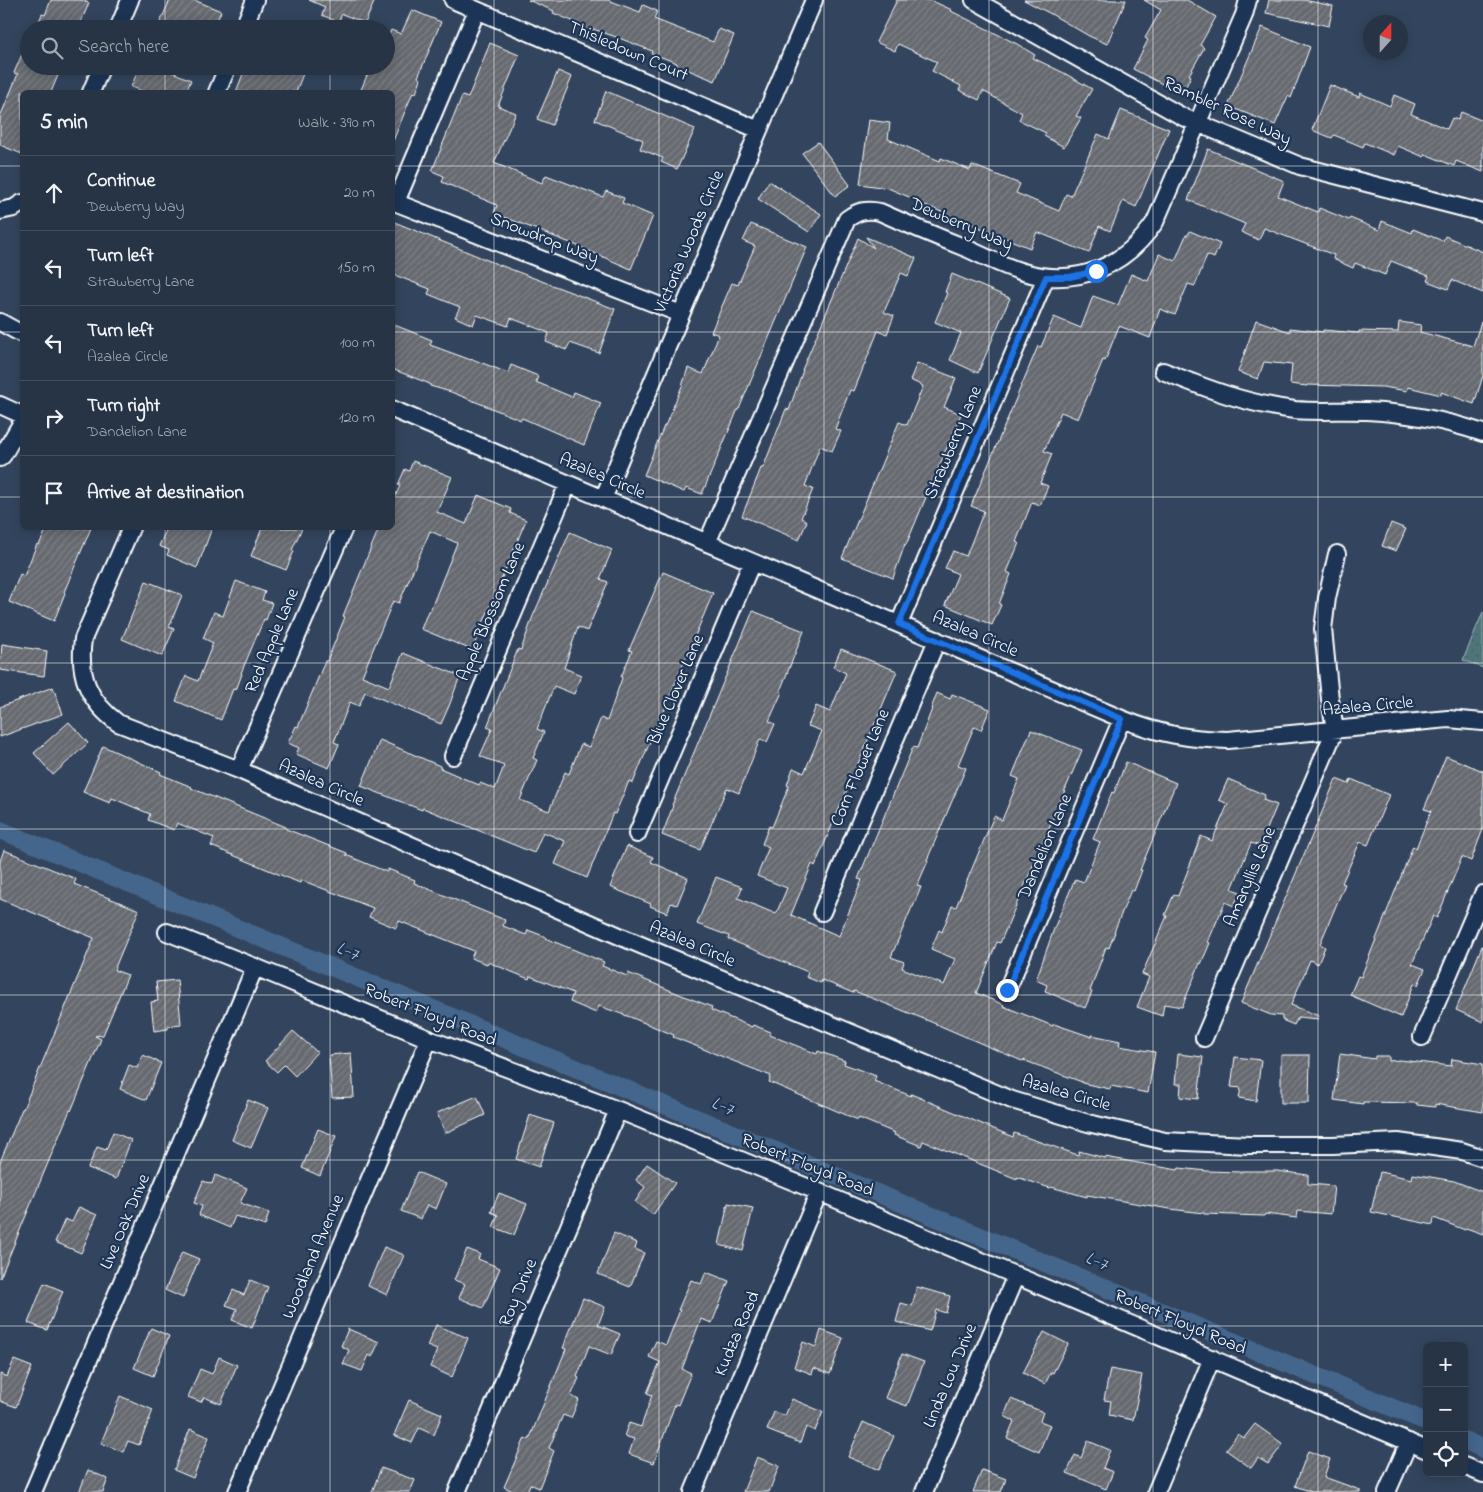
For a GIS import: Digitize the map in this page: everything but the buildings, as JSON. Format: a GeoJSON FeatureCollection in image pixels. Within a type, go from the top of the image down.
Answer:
{"type":"FeatureCollection","features":[{"type":"Feature","properties":{"kind":"street"},"geometry":{"type":"LineString","coordinates":[[122,20],[130,0]]}},
{"type":"Feature","properties":{"kind":"street"},"geometry":{"type":"LineString","coordinates":[[247,20],[255,0]]}},
{"type":"Feature","properties":{"kind":"street","name":"Thisledown Court"},"geometry":{"type":"LineString","coordinates":[[453,0],[759,130]]}},
{"type":"Feature","properties":{"kind":"street","name":"Victoria Woods Circle"},"geometry":{"type":"LineString","coordinates":[[602,499],[814,0]]}},
{"type":"Feature","properties":{"kind":"street","name":"Rambler Rose Way"},"geometry":{"type":"LineString","coordinates":[[974,0],[1183,117],[1300,166],[1483,213]]}},
{"type":"Feature","properties":{"kind":"street","name":"Dewberry Way"},"geometry":{"type":"LineString","coordinates":[[707,543],[846,219],[856,212],[868,210],[880,212],[1016,270],[1046,277],[1070,277],[1096,271],[1119,259],[1139,242],[1155,222],[1161,210],[1244,15],[1248,0]]}},
{"type":"Feature","properties":{"kind":"street"},"geometry":{"type":"LineString","coordinates":[[395,199],[477,10]]}},
{"type":"Feature","properties":{"kind":"street"},"geometry":{"type":"LineString","coordinates":[[91,90],[98,75]]}},
{"type":"Feature","properties":{"kind":"street"},"geometry":{"type":"LineString","coordinates":[[218,90],[224,75]]}},
{"type":"Feature","properties":{"kind":"street","name":"Snowdrop Way"},"geometry":{"type":"LineString","coordinates":[[395,201],[681,314]]}},
{"type":"Feature","properties":{"kind":"street"},"geometry":{"type":"LineString","coordinates":[[0,211],[14,208],[20,204]]}},
{"type":"Feature","properties":{"kind":"street","name":"Strawberry Lane"},"geometry":{"type":"LineString","coordinates":[[899,624],[1046,277]]}},
{"type":"Feature","properties":{"kind":"street"},"geometry":{"type":"LineString","coordinates":[[0,322],[20,333]]}},
{"type":"Feature","properties":{"kind":"street"},"geometry":{"type":"LineString","coordinates":[[1163,371],[1212,391],[1253,403],[1295,410],[1393,413],[1435,419],[1483,433]]}},
{"type":"Feature","properties":{"kind":"street"},"geometry":{"type":"LineString","coordinates":[[0,405],[20,414]]}},
{"type":"Feature","properties":{"kind":"street","name":"Azalea Circle"},"geometry":{"type":"LineString","coordinates":[[395,413],[568,484],[1122,719],[1168,734],[1198,739],[1228,740],[1448,719],[1483,722]]}},
{"type":"Feature","properties":{"kind":"street"},"geometry":{"type":"LineString","coordinates":[[0,458],[20,425]]}},
{"type":"Feature","properties":{"kind":"street","name":"Apple Blossom Lane"},"geometry":{"type":"LineString","coordinates":[[453,756],[568,484]]}},
{"type":"Feature","properties":{"kind":"street","name":"Azalea Circle"},"geometry":{"type":"LineString","coordinates":[[130,530],[83,639],[81,663],[83,675],[92,697],[108,716],[118,722],[239,770],[624,938],[1012,1100],[1088,1122],[1165,1141],[1333,1145],[1398,1142],[1462,1151],[1483,1158]]}},
{"type":"Feature","properties":{"kind":"street","name":"Red Apple Lane"},"geometry":{"type":"LineString","coordinates":[[239,770],[343,530]]}},
{"type":"Feature","properties":{"kind":"street"},"geometry":{"type":"LineString","coordinates":[[1335,730],[1323,629],[1327,598],[1337,554]]}},
{"type":"Feature","properties":{"kind":"street","name":"Blue Clover Lane"},"geometry":{"type":"LineString","coordinates":[[638,834],[752,562]]}},
{"type":"Feature","properties":{"kind":"street","name":"Corn Flower Lane"},"geometry":{"type":"LineString","coordinates":[[822,912],[937,640]]}},
{"type":"Feature","properties":{"kind":"street","name":"Dandelion Lane"},"geometry":{"type":"LineString","coordinates":[[1007,990],[1122,719]]}},
{"type":"Feature","properties":{"kind":"street","name":"Amaryllis Lane"},"geometry":{"type":"LineString","coordinates":[[1204,1038],[1335,730]]}},
{"type":"Feature","properties":{"kind":"street"},"geometry":{"type":"LineString","coordinates":[[1422,1037],[1483,894]]}},
{"type":"Feature","properties":{"kind":"street","name":"Robert Floyd Road"},"geometry":{"type":"LineString","coordinates":[[167,932],[429,1039],[618,1110],[819,1192],[1423,1448]]}},
{"type":"Feature","properties":{"kind":"street","name":"Live Oak Drive"},"geometry":{"type":"LineString","coordinates":[[33,1492],[256,967]]}},
{"type":"Feature","properties":{"kind":"street","name":"Woodland Avenue"},"geometry":{"type":"LineString","coordinates":[[237,1492],[429,1039]]}},
{"type":"Feature","properties":{"kind":"street","name":"Roy Drive"},"geometry":{"type":"LineString","coordinates":[[457,1492],[618,1110]]}},
{"type":"Feature","properties":{"kind":"street","name":"Kudza Road"},"geometry":{"type":"LineString","coordinates":[[693,1492],[819,1192]]}},
{"type":"Feature","properties":{"kind":"street","name":"Linda Lou Drive"},"geometry":{"type":"LineString","coordinates":[[924,1492],[1016,1275]]}},
{"type":"Feature","properties":{"kind":"street"},"geometry":{"type":"LineString","coordinates":[[1156,1492],[1212,1358]]}},
{"type":"Feature","properties":{"kind":"street"},"geometry":{"type":"LineString","coordinates":[[1387,1492],[1408,1442]]}},
{"type":"Feature","properties":{"kind":"street"},"geometry":{"type":"LineString","coordinates":[[1468,1468],[1483,1474]]}},
{"type":"Feature","properties":{"kind":"green space"},"geometry":{"type":"Polygon","coordinates":[[[1483,612],[1483,668],[1463,660],[1483,612]]]}},
{"type":"Feature","properties":{"kind":"waterway","name":"L-7"},"geometry":{"type":"LineString","coordinates":[[0,830],[1423,1420]]}},
{"type":"Feature","properties":{"kind":"waterway","name":"L-7"},"geometry":{"type":"LineString","coordinates":[[1468,1442],[1483,1449]]}},
{"type":"Feature","properties":{"kind":"route"},"geometry":{"type":"LineString","coordinates":[[1007,990],[1122,719],[899,624],[1046,277],[1070,277],[1096,271]]}}]}
